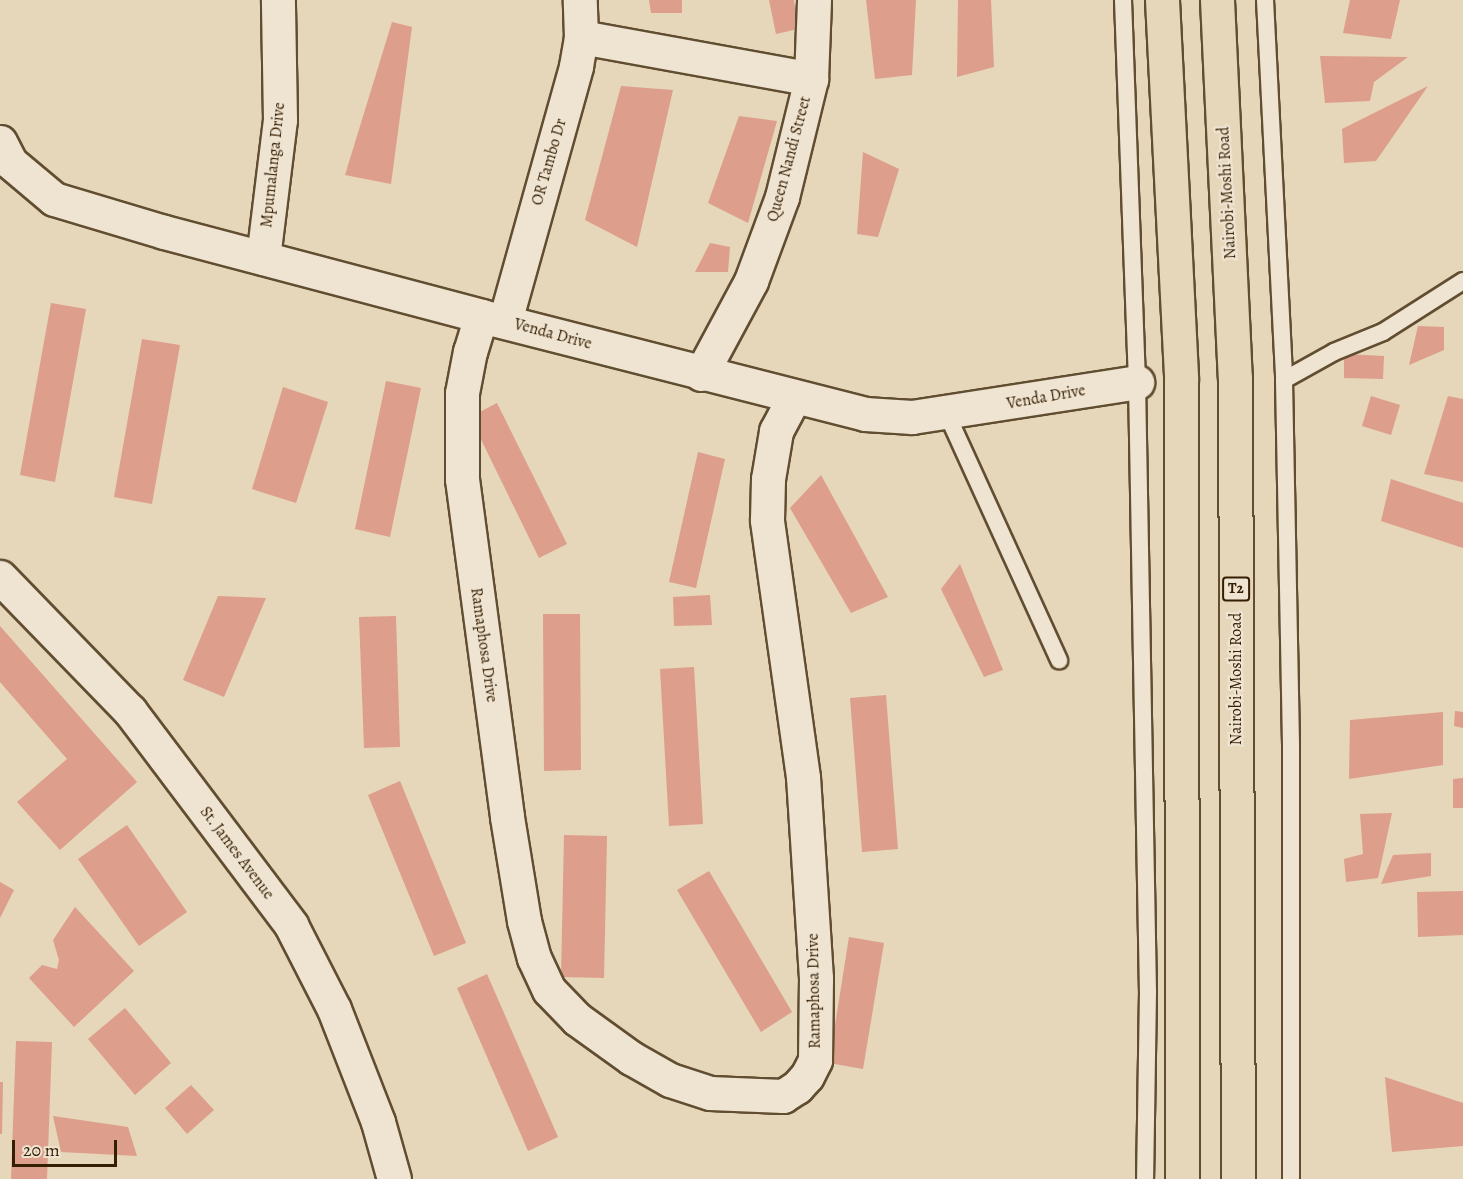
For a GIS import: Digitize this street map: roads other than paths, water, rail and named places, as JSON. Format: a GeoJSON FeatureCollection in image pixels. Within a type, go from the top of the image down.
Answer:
{"type":"FeatureCollection","features":[{"type":"Feature","properties":{"kind":"highway"},"geometry":{"type":"LineString","coordinates":[[1162,0],[1180,380],[1182,1179]]}},
{"type":"Feature","properties":{"kind":"highway","name":"Nairobi-Moshi Road"},"geometry":{"type":"LineString","coordinates":[[1217,0],[1236,378],[1238,1179]]}},
{"type":"Feature","properties":{"kind":"street","name":"Mpumalanga Drive"},"geometry":{"type":"LineString","coordinates":[[263,258],[280,120],[278,0]]}},
{"type":"Feature","properties":{"kind":"street","name":"OR Tambo Dr"},"geometry":{"type":"LineString","coordinates":[[493,319],[564,111],[581,37],[580,0]]}},
{"type":"Feature","properties":{"kind":"street","name":"Queen Nandi Street"},"geometry":{"type":"LineString","coordinates":[[701,374],[755,270],[782,197],[811,79],[814,0]]}},
{"type":"Feature","properties":{"kind":"street"},"geometry":{"type":"LineString","coordinates":[[581,37],[811,79]]}},
{"type":"Feature","properties":{"kind":"street","name":"Venda Drive"},"geometry":{"type":"LineString","coordinates":[[0,142],[10,162],[54,199],[263,258],[493,319],[701,374],[865,414],[912,417],[1137,382]]}},
{"type":"Feature","properties":{"kind":"street","name":"Ramaphosa Drive"},"geometry":{"type":"LineString","coordinates":[[493,319],[470,351],[462,393],[462,479],[507,817],[524,921],[534,958],[549,990],[577,1019],[631,1058],[670,1080],[710,1093],[783,1096],[797,1087],[807,1076],[815,1060],[816,978],[803,777],[767,520],[768,479],[776,431],[794,397]]}},
{"type":"Feature","properties":{"kind":"street","name":"St. James Avenue"},"geometry":{"type":"LineString","coordinates":[[0,577],[130,711],[291,925],[334,1009],[378,1122],[394,1179]]}},
{"type":"Feature","properties":{"kind":"lane"},"geometry":{"type":"LineString","coordinates":[[1123,0],[1137,382],[1148,992],[1145,1179]]}},
{"type":"Feature","properties":{"kind":"lane"},"geometry":{"type":"LineString","coordinates":[[1265,0],[1284,381],[1291,747],[1291,1179]]}},
{"type":"Feature","properties":{"kind":"lane"},"geometry":{"type":"LineString","coordinates":[[1284,381],[1334,352],[1383,332],[1463,281]]}},
{"type":"Feature","properties":{"kind":"lane"},"geometry":{"type":"LineString","coordinates":[[946,412],[1059,660]]}}]}
